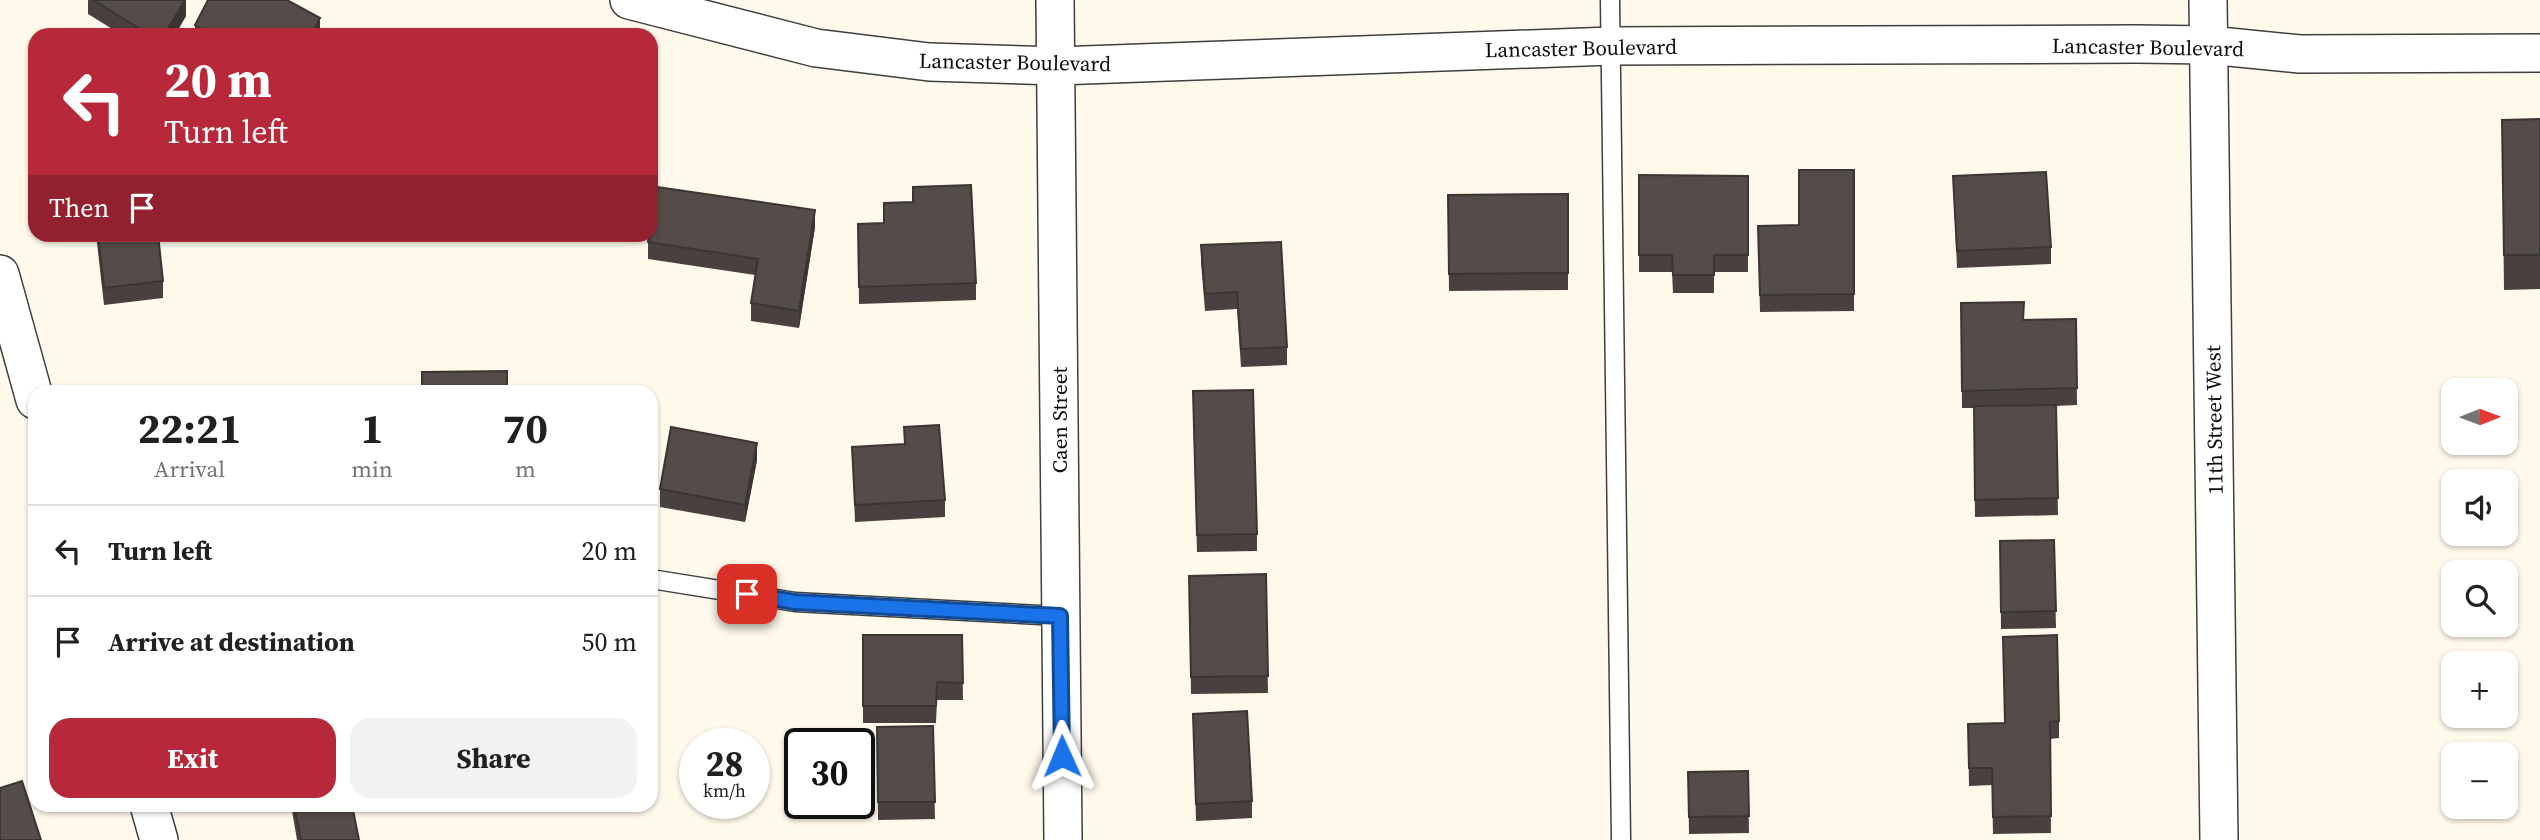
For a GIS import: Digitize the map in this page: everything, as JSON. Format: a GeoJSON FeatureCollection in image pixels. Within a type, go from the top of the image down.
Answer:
{"type":"FeatureCollection","features":[{"type":"Feature","properties":{"kind":"street","name":"Lancaster Boulevard"},"geometry":{"type":"LineString","coordinates":[[629,0],[816,48],[929,62],[1057,66],[1611,46],[2209,46],[2300,54],[2540,53]]}},
{"type":"Feature","properties":{"kind":"street","name":"Caen Street"},"geometry":{"type":"LineString","coordinates":[[1055,0],[1063,840]]}},
{"type":"Feature","properties":{"kind":"street","name":"11th Street West"},"geometry":{"type":"LineString","coordinates":[[2208,0],[2219,840]]}},
{"type":"Feature","properties":{"kind":"street"},"geometry":{"type":"LineString","coordinates":[[0,274],[31,385]]}},
{"type":"Feature","properties":{"kind":"street"},"geometry":{"type":"LineString","coordinates":[[151,812],[159,840]]}},
{"type":"Feature","properties":{"kind":"lane"},"geometry":{"type":"LineString","coordinates":[[1611,0],[1621,840]]}},
{"type":"Feature","properties":{"kind":"lane"},"geometry":{"type":"LineString","coordinates":[[658,580],[795,602],[1060,616]]}},
{"type":"Feature","properties":{"kind":"building"},"geometry":{"type":"Polygon","coordinates":[[[93,0],[185,0],[168,28],[139,28],[93,0]]]}},
{"type":"Feature","properties":{"kind":"building"},"geometry":{"type":"Polygon","coordinates":[[[208,0],[287,0],[320,18],[315,28],[200,28],[195,25],[208,0]]]}},
{"type":"Feature","properties":{"kind":"building"},"geometry":{"type":"Polygon","coordinates":[[[2540,119],[2540,255],[2504,255],[2502,120],[2540,119]]]}},
{"type":"Feature","properties":{"kind":"building"},"geometry":{"type":"Polygon","coordinates":[[[1799,170],[1854,170],[1854,294],[1760,295],[1758,226],[1799,225],[1799,170]]]}},
{"type":"Feature","properties":{"kind":"building"},"geometry":{"type":"Polygon","coordinates":[[[2046,172],[2051,247],[1957,251],[1953,176],[2046,172]]]}},
{"type":"Feature","properties":{"kind":"building"},"geometry":{"type":"Polygon","coordinates":[[[1639,175],[1748,176],[1748,255],[1714,255],[1714,275],[1673,275],[1672,255],[1639,255],[1639,175]]]}},
{"type":"Feature","properties":{"kind":"building"},"geometry":{"type":"Polygon","coordinates":[[[971,185],[976,283],[859,287],[858,224],[884,223],[884,203],[913,202],[913,187],[971,185]]]}},
{"type":"Feature","properties":{"kind":"building"},"geometry":{"type":"Polygon","coordinates":[[[658,187],[815,210],[799,311],[751,303],[758,259],[648,242],[658,242],[658,187]]]}},
{"type":"Feature","properties":{"kind":"building"},"geometry":{"type":"Polygon","coordinates":[[[1568,194],[1568,273],[1449,274],[1448,195],[1568,194]]]}},
{"type":"Feature","properties":{"kind":"building"},"geometry":{"type":"Polygon","coordinates":[[[99,242],[159,242],[163,281],[104,288],[99,242]]]}},
{"type":"Feature","properties":{"kind":"building"},"geometry":{"type":"Polygon","coordinates":[[[1281,242],[1287,347],[1241,349],[1237,292],[1205,294],[1201,245],[1281,242]]]}},
{"type":"Feature","properties":{"kind":"building"},"geometry":{"type":"Polygon","coordinates":[[[2024,302],[2023,320],[2076,319],[2077,388],[1962,391],[1961,303],[2024,302]]]}},
{"type":"Feature","properties":{"kind":"building"},"geometry":{"type":"Polygon","coordinates":[[[507,371],[507,385],[422,385],[422,372],[507,371]]]}},
{"type":"Feature","properties":{"kind":"building"},"geometry":{"type":"Polygon","coordinates":[[[1253,390],[1257,534],[1197,535],[1193,391],[1253,390]]]}},
{"type":"Feature","properties":{"kind":"building"},"geometry":{"type":"Polygon","coordinates":[[[2056,405],[2058,498],[1975,500],[1974,406],[2056,405]]]}},
{"type":"Feature","properties":{"kind":"building"},"geometry":{"type":"Polygon","coordinates":[[[939,425],[945,500],[855,505],[852,447],[905,444],[904,427],[939,425]]]}},
{"type":"Feature","properties":{"kind":"building"},"geometry":{"type":"Polygon","coordinates":[[[671,427],[757,443],[745,505],[660,489],[671,427]]]}},
{"type":"Feature","properties":{"kind":"building"},"geometry":{"type":"Polygon","coordinates":[[[2054,540],[2056,611],[2001,612],[2000,541],[2054,540]]]}},
{"type":"Feature","properties":{"kind":"building"},"geometry":{"type":"Polygon","coordinates":[[[1266,574],[1268,676],[1191,677],[1189,576],[1266,574]]]}},
{"type":"Feature","properties":{"kind":"building"},"geometry":{"type":"Polygon","coordinates":[[[863,635],[962,635],[963,683],[937,682],[936,706],[863,706],[863,635]]]}},
{"type":"Feature","properties":{"kind":"building"},"geometry":{"type":"Polygon","coordinates":[[[2057,635],[2059,721],[2050,722],[2051,816],[1993,817],[1992,768],[1969,768],[1968,724],[2005,723],[2003,637],[2057,635]]]}},
{"type":"Feature","properties":{"kind":"building"},"geometry":{"type":"Polygon","coordinates":[[[1247,711],[1252,801],[1196,804],[1193,714],[1247,711]]]}},
{"type":"Feature","properties":{"kind":"building"},"geometry":{"type":"Polygon","coordinates":[[[933,726],[935,802],[878,802],[877,727],[933,726]]]}},
{"type":"Feature","properties":{"kind":"building"},"geometry":{"type":"Polygon","coordinates":[[[1748,771],[1749,816],[1689,817],[1688,772],[1748,771]]]}},
{"type":"Feature","properties":{"kind":"building"},"geometry":{"type":"Polygon","coordinates":[[[22,781],[28,800],[28,812],[32,812],[41,840],[0,840],[0,788],[22,781]]]}},
{"type":"Feature","properties":{"kind":"building"},"geometry":{"type":"Polygon","coordinates":[[[295,812],[353,812],[359,840],[301,840],[295,812]]]}},
{"type":"Feature","properties":{"kind":"route"},"geometry":{"type":"LineString","coordinates":[[747,594],[795,602],[1060,616],[1062,756]]}}]}
